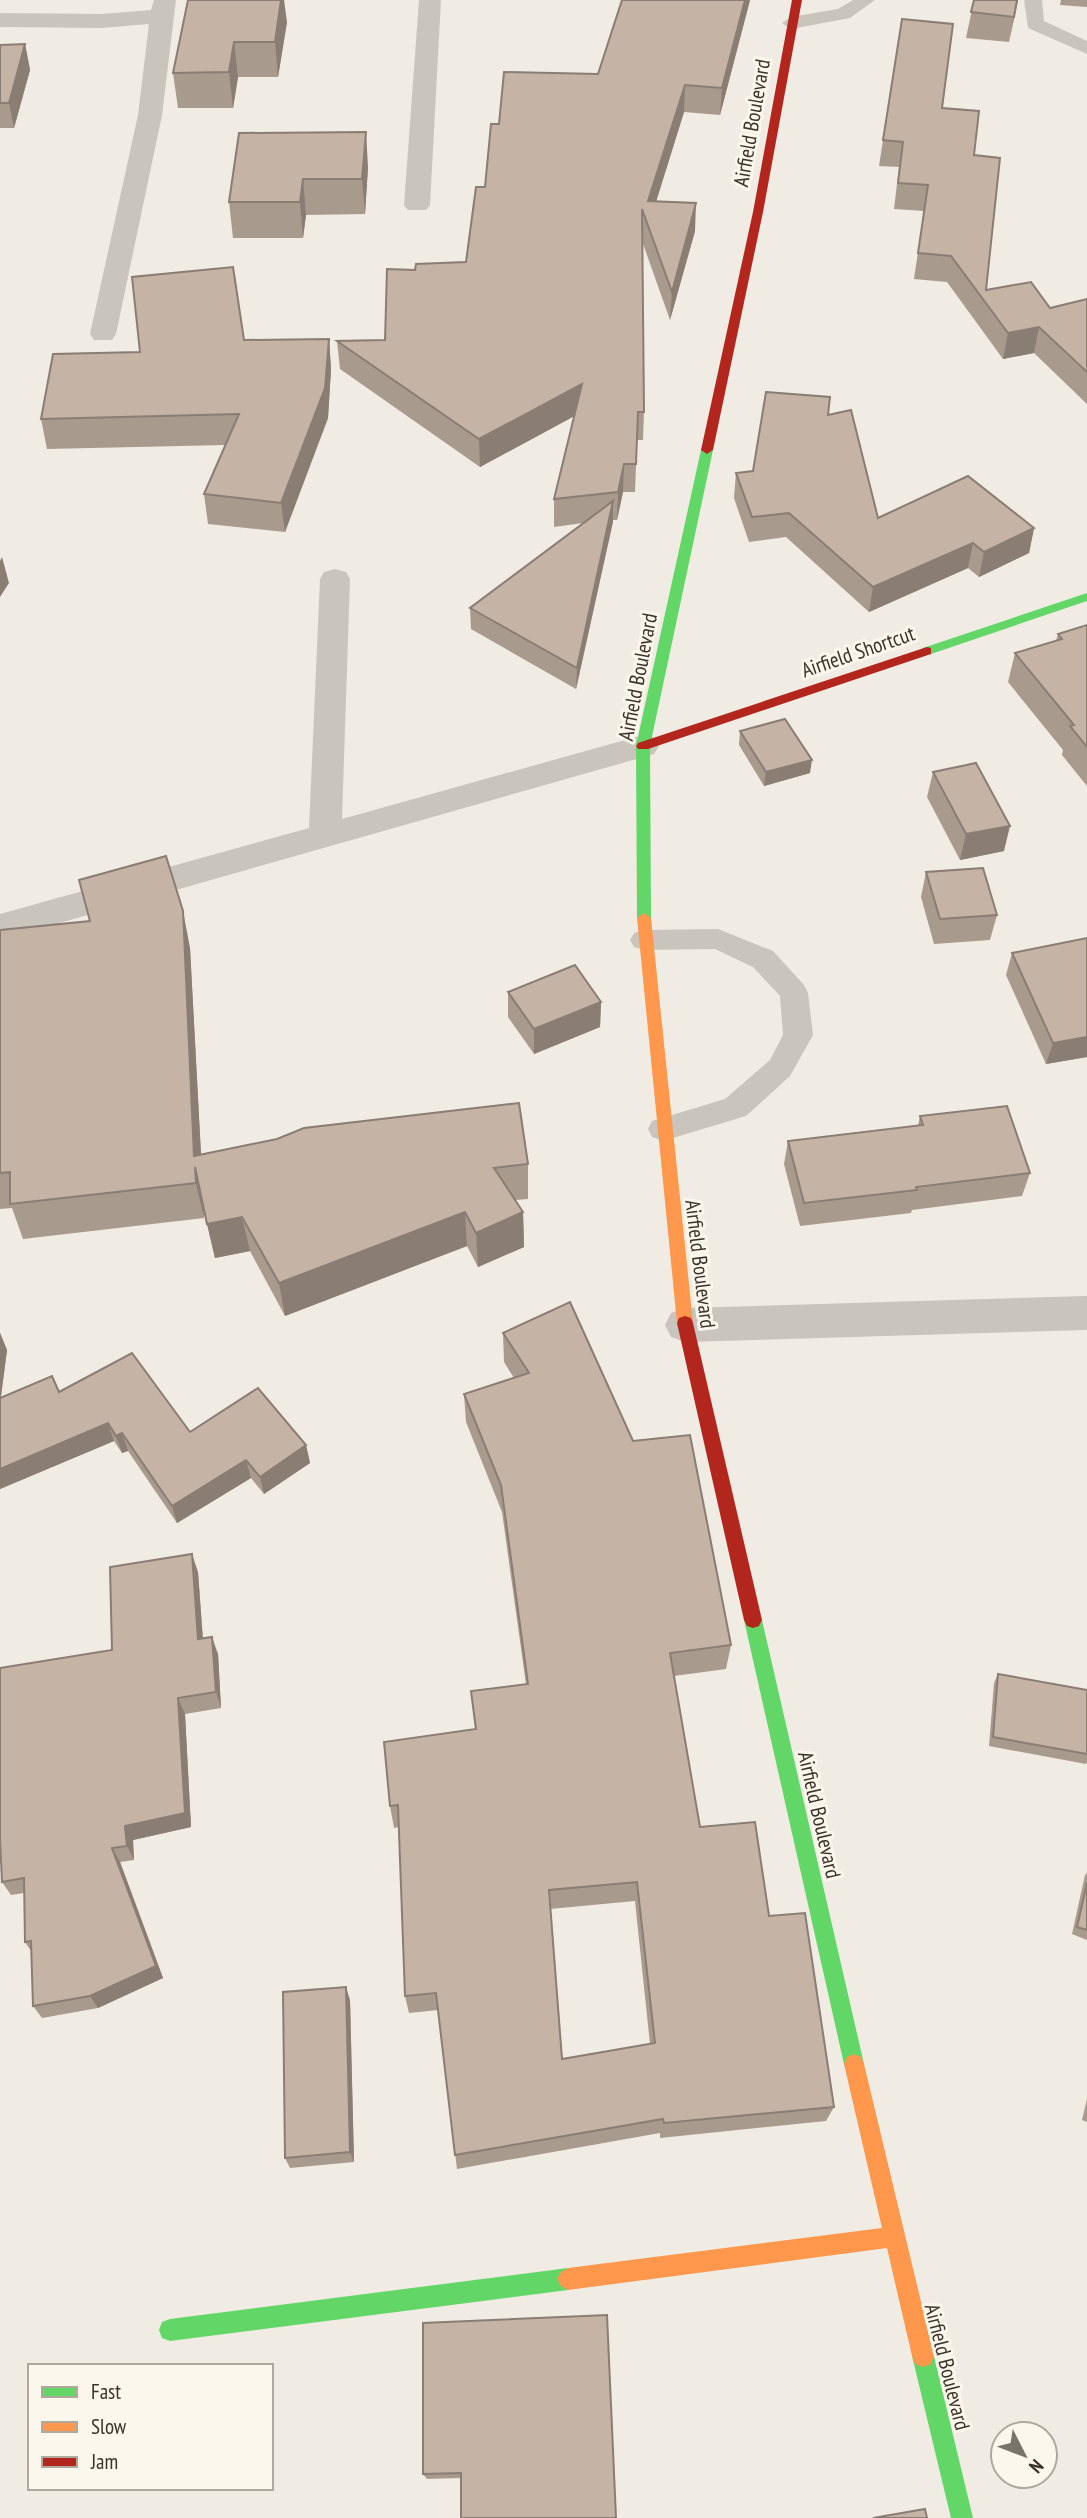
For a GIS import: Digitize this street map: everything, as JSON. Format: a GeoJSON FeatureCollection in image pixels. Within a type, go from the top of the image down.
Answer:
{"type":"FeatureCollection","features":[{"type":"Feature","properties":{"kind":"street"},"geometry":{"type":"LineString","coordinates":[[417,205],[430,0]]}},
{"type":"Feature","properties":{"kind":"street","name":"Airfield Boulevard"},"geometry":{"type":"LineString","coordinates":[[797,0],[758,212],[643,746],[644,940],[685,1325],[894,2236],[962,2518]]}},
{"type":"Feature","properties":{"kind":"street"},"geometry":{"type":"LineString","coordinates":[[0,20],[102,21],[163,8],[150,115],[103,334]]}},
{"type":"Feature","properties":{"kind":"street"},"geometry":{"type":"LineString","coordinates":[[325,836],[335,579]]}},
{"type":"Feature","properties":{"kind":"street","name":"Airfield Shortcut"},"geometry":{"type":"LineString","coordinates":[[643,746],[1087,597]]}},
{"type":"Feature","properties":{"kind":"street"},"geometry":{"type":"LineString","coordinates":[[0,927],[643,746]]}},
{"type":"Feature","properties":{"kind":"street"},"geometry":{"type":"LineString","coordinates":[[685,1325],[1087,1313]]}},
{"type":"Feature","properties":{"kind":"street"},"geometry":{"type":"LineString","coordinates":[[170,2330],[894,2236]]}},
{"type":"Feature","properties":{"kind":"lane"},"geometry":{"type":"LineString","coordinates":[[791,23],[843,13],[866,0]]}},
{"type":"Feature","properties":{"kind":"lane"},"geometry":{"type":"LineString","coordinates":[[1033,0],[1035,24],[1087,48]]}},
{"type":"Feature","properties":{"kind":"lane"},"geometry":{"type":"LineString","coordinates":[[644,940],[718,939],[763,959],[794,993],[798,1035],[780,1068],[735,1108],[663,1129]]}},
{"type":"Feature","properties":{"kind":"building"},"geometry":{"type":"Polygon","coordinates":[[[188,0],[281,0],[275,42],[234,42],[229,72],[173,73],[188,0]]]}},
{"type":"Feature","properties":{"kind":"building"},"geometry":{"type":"Polygon","coordinates":[[[622,0],[745,0],[722,88],[685,85],[648,201],[696,203],[672,292],[642,209],[644,412],[638,412],[636,464],[624,464],[618,492],[554,499],[582,384],[479,439],[337,341],[385,340],[387,269],[415,270],[416,264],[466,262],[476,187],[485,187],[491,124],[499,124],[504,72],[598,74],[622,0]]]}},
{"type":"Feature","properties":{"kind":"building"},"geometry":{"type":"Polygon","coordinates":[[[974,0],[1017,0],[1014,17],[971,12],[974,0]]]}},
{"type":"Feature","properties":{"kind":"building"},"geometry":{"type":"Polygon","coordinates":[[[902,19],[953,24],[942,108],[979,111],[974,155],[1000,158],[986,290],[1031,282],[1050,308],[1087,299],[1087,372],[1039,327],[1008,333],[951,256],[918,253],[928,185],[898,183],[903,142],[883,140],[902,19]]]}},
{"type":"Feature","properties":{"kind":"building"},"geometry":{"type":"Polygon","coordinates":[[[25,44],[9,103],[0,103],[0,45],[25,44]]]}},
{"type":"Feature","properties":{"kind":"building"},"geometry":{"type":"Polygon","coordinates":[[[366,132],[362,179],[303,179],[300,202],[229,202],[239,133],[366,132]]]}},
{"type":"Feature","properties":{"kind":"building"},"geometry":{"type":"Polygon","coordinates":[[[233,267],[244,340],[329,339],[325,388],[281,503],[204,494],[239,414],[41,419],[53,354],[140,352],[132,277],[233,267]]]}},
{"type":"Feature","properties":{"kind":"building"},"geometry":{"type":"Polygon","coordinates":[[[766,392],[830,397],[828,415],[851,410],[878,518],[968,476],[1034,528],[984,552],[973,543],[873,587],[789,513],[752,517],[736,473],[753,471],[766,392]]]}},
{"type":"Feature","properties":{"kind":"building"},"geometry":{"type":"Polygon","coordinates":[[[613,501],[577,668],[470,608],[613,501]]]}},
{"type":"Feature","properties":{"kind":"building"},"geometry":{"type":"Polygon","coordinates":[[[1087,625],[1087,747],[1070,726],[1074,725],[1015,653],[1062,639],[1058,634],[1087,625]]]}},
{"type":"Feature","properties":{"kind":"building"},"geometry":{"type":"Polygon","coordinates":[[[785,719],[812,760],[766,772],[740,731],[785,719]]]}},
{"type":"Feature","properties":{"kind":"building"},"geometry":{"type":"Polygon","coordinates":[[[976,763],[1010,826],[966,834],[933,772],[976,763]]]}},
{"type":"Feature","properties":{"kind":"building"},"geometry":{"type":"Polygon","coordinates":[[[166,856],[183,911],[194,1156],[277,1139],[304,1128],[519,1103],[528,1164],[494,1168],[523,1212],[476,1233],[465,1212],[279,1283],[242,1217],[207,1224],[195,1167],[196,1183],[10,1204],[10,1172],[0,1173],[0,930],[90,921],[79,880],[166,856]]]}},
{"type":"Feature","properties":{"kind":"building"},"geometry":{"type":"Polygon","coordinates":[[[983,868],[997,915],[940,919],[926,872],[983,868]]]}},
{"type":"Feature","properties":{"kind":"building"},"geometry":{"type":"Polygon","coordinates":[[[1087,938],[1087,1037],[1053,1043],[1012,953],[1087,938]]]}},
{"type":"Feature","properties":{"kind":"building"},"geometry":{"type":"Polygon","coordinates":[[[575,965],[601,1002],[534,1029],[508,992],[575,965]]]}},
{"type":"Feature","properties":{"kind":"building"},"geometry":{"type":"Polygon","coordinates":[[[1007,1106],[1030,1173],[804,1203],[788,1141],[923,1125],[920,1116],[1007,1106]]]}},
{"type":"Feature","properties":{"kind":"building"},"geometry":{"type":"Polygon","coordinates":[[[570,1302],[633,1441],[690,1435],[731,1645],[670,1653],[700,1827],[755,1822],[769,1916],[805,1913],[834,2107],[664,2123],[663,2119],[455,2155],[436,1993],[405,1996],[398,1805],[390,1806],[384,1742],[476,1729],[471,1691],[528,1684],[501,1485],[464,1394],[529,1373],[503,1333],[570,1302]],[[637,1882],[549,1890],[562,2059],[655,2043],[637,1882]]]}},
{"type":"Feature","properties":{"kind":"building"},"geometry":{"type":"Polygon","coordinates":[[[132,1353],[190,1432],[258,1388],[306,1445],[260,1477],[246,1460],[172,1506],[122,1433],[116,1436],[108,1423],[0,1469],[0,1398],[52,1376],[59,1392],[132,1353]]]}},
{"type":"Feature","properties":{"kind":"building"},"geometry":{"type":"Polygon","coordinates":[[[192,1554],[198,1639],[212,1637],[216,1692],[178,1698],[185,1813],[125,1826],[127,1846],[112,1848],[156,1966],[90,1996],[33,2006],[31,1941],[25,1942],[24,1878],[2,1882],[0,1668],[112,1650],[110,1567],[192,1554]]]}},
{"type":"Feature","properties":{"kind":"building"},"geometry":{"type":"Polygon","coordinates":[[[998,1674],[1087,1690],[1087,1754],[993,1737],[998,1674]]]}},
{"type":"Feature","properties":{"kind":"building"},"geometry":{"type":"Polygon","coordinates":[[[1087,1883],[1087,1930],[1077,1927],[1087,1883]]]}},
{"type":"Feature","properties":{"kind":"building"},"geometry":{"type":"Polygon","coordinates":[[[346,1987],[350,2152],[285,2158],[283,1992],[346,1987]]]}},
{"type":"Feature","properties":{"kind":"building"},"geometry":{"type":"Polygon","coordinates":[[[607,2315],[616,2518],[461,2518],[461,2473],[423,2474],[423,2323],[607,2315]]]}},
{"type":"Feature","properties":{"kind":"building"},"geometry":{"type":"Polygon","coordinates":[[[925,2509],[927,2518],[873,2518],[925,2509]]]}},
{"type":"Feature","properties":{"kind":"traffic: fast"},"geometry":{"type":"LineString","coordinates":[[644,918],[643,746],[707,450]]}},
{"type":"Feature","properties":{"kind":"traffic: fast"},"geometry":{"type":"LineString","coordinates":[[927,651],[1087,597]]}},
{"type":"Feature","properties":{"kind":"traffic: fast"},"geometry":{"type":"LineString","coordinates":[[753,1620],[854,2064]]}},
{"type":"Feature","properties":{"kind":"traffic: fast"},"geometry":{"type":"LineString","coordinates":[[170,2330],[568,2279]]}},
{"type":"Feature","properties":{"kind":"traffic: fast"},"geometry":{"type":"LineString","coordinates":[[923,2356],[962,2518]]}},
{"type":"Feature","properties":{"kind":"traffic: slow"},"geometry":{"type":"LineString","coordinates":[[644,918],[685,1323]]}},
{"type":"Feature","properties":{"kind":"traffic: slow"},"geometry":{"type":"LineString","coordinates":[[854,2064],[923,2356]]}},
{"type":"Feature","properties":{"kind":"traffic: slow"},"geometry":{"type":"LineString","coordinates":[[568,2279],[894,2237]]}},
{"type":"Feature","properties":{"kind":"traffic: jam"},"geometry":{"type":"LineString","coordinates":[[707,450],[758,212],[797,0]]}},
{"type":"Feature","properties":{"kind":"traffic: jam"},"geometry":{"type":"LineString","coordinates":[[643,746],[927,651]]}},
{"type":"Feature","properties":{"kind":"traffic: jam"},"geometry":{"type":"LineString","coordinates":[[685,1323],[753,1620]]}}]}
